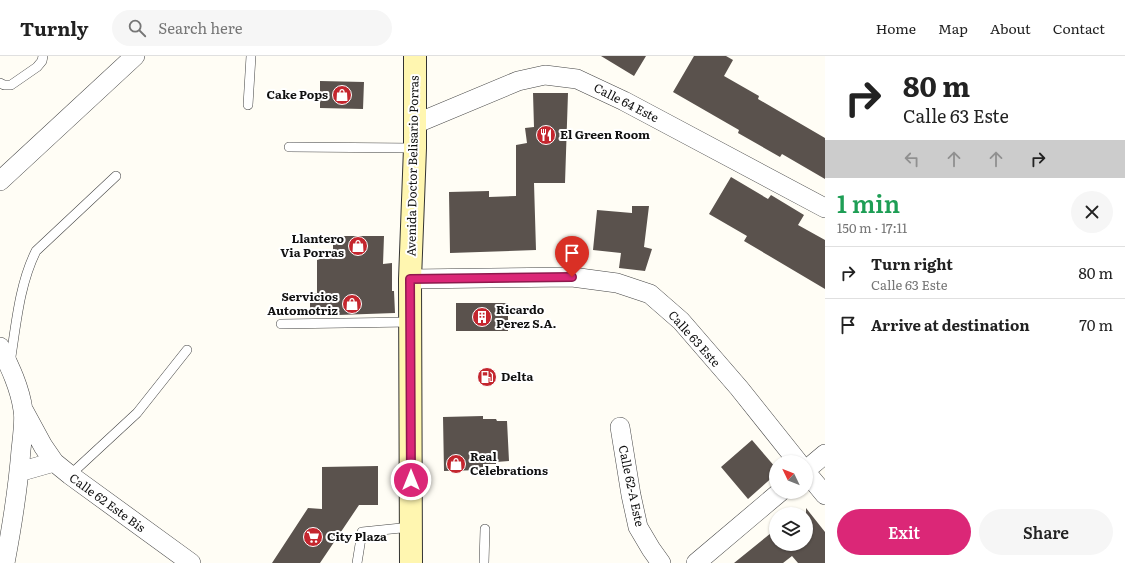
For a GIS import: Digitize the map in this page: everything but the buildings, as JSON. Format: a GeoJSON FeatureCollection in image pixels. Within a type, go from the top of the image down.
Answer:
{"type":"FeatureCollection","features":[{"type":"Feature","properties":{"kind":"street"},"geometry":{"type":"LineString","coordinates":[[0,181],[135,56]]}},
{"type":"Feature","properties":{"kind":"street","name":"Avenida Doctor Belisario Porras"},"geometry":{"type":"LineString","coordinates":[[411,563],[410,279],[415,148],[415,56]]}},
{"type":"Feature","properties":{"kind":"street","name":"Calle 64 Este"},"geometry":{"type":"LineString","coordinates":[[415,124],[518,81],[545,75],[577,79],[624,101],[825,208]]}},
{"type":"Feature","properties":{"kind":"street","name":"Calle 63 Este"},"geometry":{"type":"LineString","coordinates":[[410,279],[572,277],[617,283],[650,294],[681,321],[792,455]]}},
{"type":"Feature","properties":{"kind":"street"},"geometry":{"type":"LineString","coordinates":[[0,347],[10,367],[24,412],[19,472],[5,563]]}},
{"type":"Feature","properties":{"kind":"street","name":"Calle 62 Este Bis"},"geometry":{"type":"LineString","coordinates":[[24,412],[43,446],[54,462],[191,563]]}},
{"type":"Feature","properties":{"kind":"street","name":"Calle 62-A Este"},"geometry":{"type":"LineString","coordinates":[[620,427],[630,494],[638,527],[661,563]]}},
{"type":"Feature","properties":{"kind":"street"},"geometry":{"type":"LineString","coordinates":[[813,465],[825,454]]}},
{"type":"Feature","properties":{"kind":"street"},"geometry":{"type":"LineString","coordinates":[[19,472],[54,462]]}},
{"type":"Feature","properties":{"kind":"street"},"geometry":{"type":"LineString","coordinates":[[813,480],[825,495]]}},
{"type":"Feature","properties":{"kind":"street"},"geometry":{"type":"LineString","coordinates":[[696,563],[772,499]]}},
{"type":"Feature","properties":{"kind":"lane"},"geometry":{"type":"LineString","coordinates":[[0,83],[4,85],[11,85],[37,67],[42,61],[43,56]]}},
{"type":"Feature","properties":{"kind":"lane"},"geometry":{"type":"LineString","coordinates":[[248,105],[252,56]]}},
{"type":"Feature","properties":{"kind":"lane"},"geometry":{"type":"LineString","coordinates":[[289,148],[415,148]]}},
{"type":"Feature","properties":{"kind":"lane"},"geometry":{"type":"LineString","coordinates":[[10,367],[20,303],[29,265],[36,252],[116,176]]}},
{"type":"Feature","properties":{"kind":"lane"},"geometry":{"type":"LineString","coordinates":[[281,324],[410,322]]}},
{"type":"Feature","properties":{"kind":"lane"},"geometry":{"type":"LineString","coordinates":[[70,475],[137,413],[187,350]]}},
{"type":"Feature","properties":{"kind":"lane"},"geometry":{"type":"LineString","coordinates":[[357,563],[362,532],[411,527]]}},
{"type":"Feature","properties":{"kind":"lane"},"geometry":{"type":"LineString","coordinates":[[484,563],[485,529]]}},
{"type":"Feature","properties":{"kind":"place","name":"Cake Pops"},"geometry":{"type":"Point","coordinates":[342,95]}},
{"type":"Feature","properties":{"kind":"place","name":"El Green Room"},"geometry":{"type":"Point","coordinates":[546,135]}},
{"type":"Feature","properties":{"kind":"place","name":"Llantero Via Porras"},"geometry":{"type":"Point","coordinates":[358,246]}},
{"type":"Feature","properties":{"kind":"place","name":"Servicios Automotriz"},"geometry":{"type":"Point","coordinates":[352,304]}},
{"type":"Feature","properties":{"kind":"place","name":"Ricardo Perez S.A."},"geometry":{"type":"Point","coordinates":[482,317]}},
{"type":"Feature","properties":{"kind":"place","name":"Delta"},"geometry":{"type":"Point","coordinates":[487,377]}},
{"type":"Feature","properties":{"kind":"place","name":"Real Celebrations"},"geometry":{"type":"Point","coordinates":[456,464]}},
{"type":"Feature","properties":{"kind":"place","name":"City Plaza"},"geometry":{"type":"Point","coordinates":[313,537]}},
{"type":"Feature","properties":{"kind":"route"},"geometry":{"type":"LineString","coordinates":[[411,480],[410,279],[572,277]]}}]}
